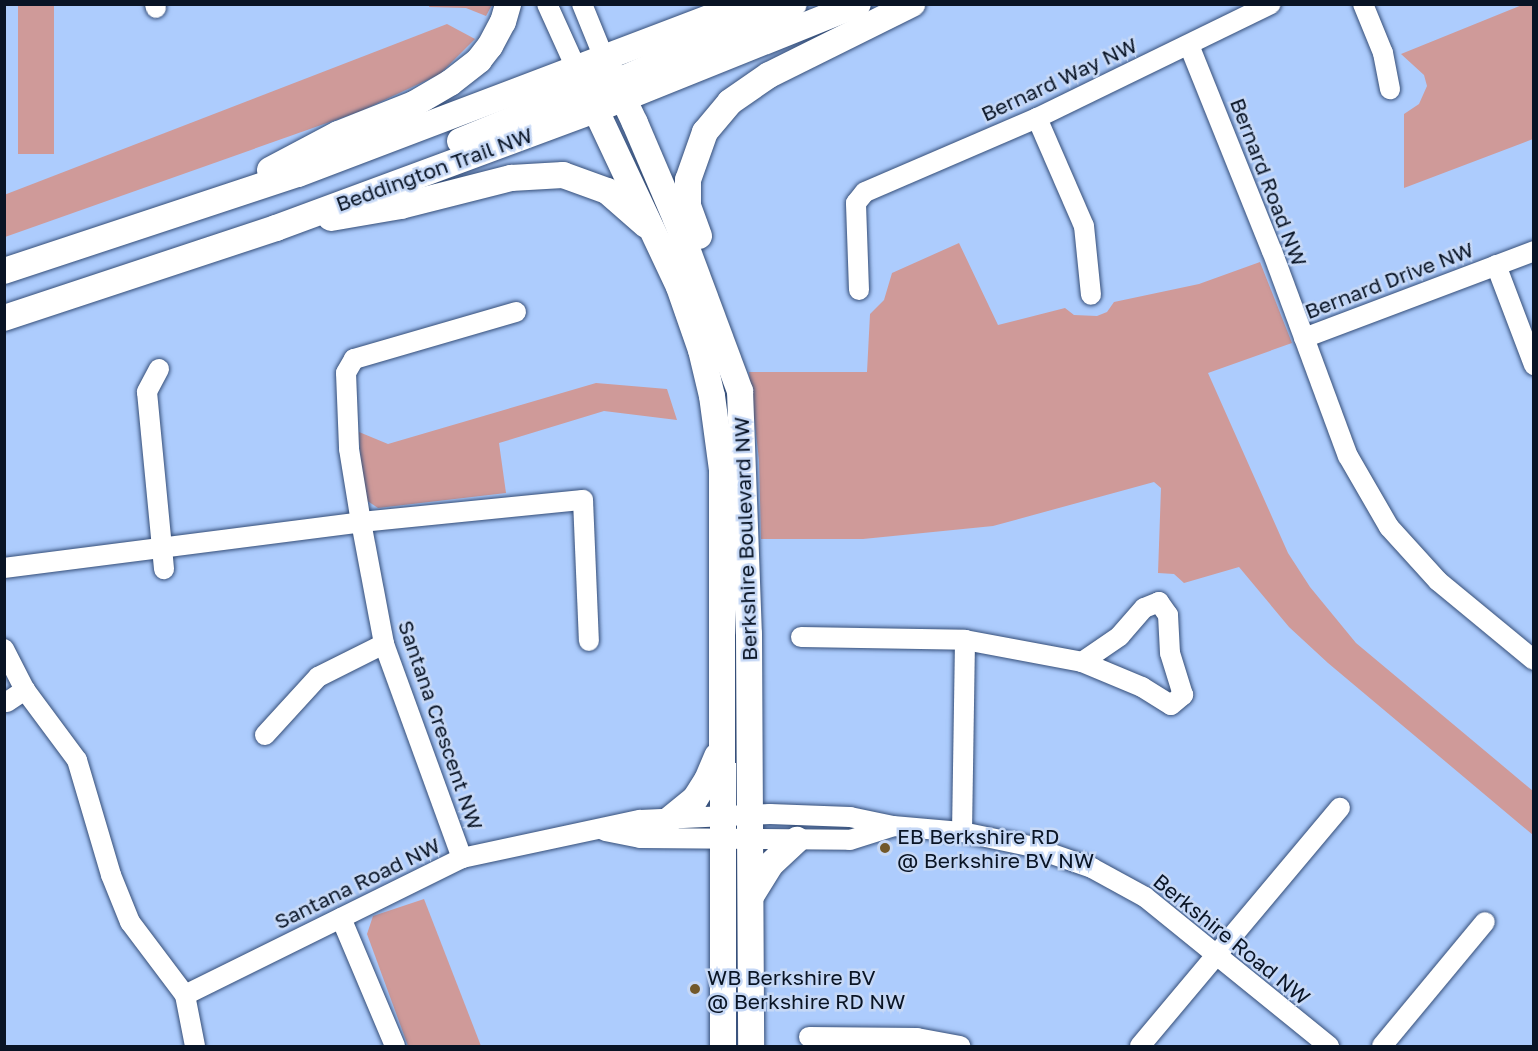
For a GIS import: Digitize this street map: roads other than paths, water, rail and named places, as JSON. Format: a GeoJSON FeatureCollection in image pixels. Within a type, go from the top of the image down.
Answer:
{"type":"FeatureCollection","features":[{"type":"Feature","properties":{"kind":"main road"},"geometry":{"type":"LineString","coordinates":[[201,206],[338,134],[414,104],[450,83],[479,60],[503,22],[508,4]]}},
{"type":"Feature","properties":{"kind":"main road"},"geometry":{"type":"LineString","coordinates":[[746,4],[604,58],[587,89],[620,90],[858,4]]}},
{"type":"Feature","properties":{"kind":"main road"},"geometry":{"type":"LineString","coordinates":[[620,90],[794,4]]}},
{"type":"Feature","properties":{"kind":"main road"},"geometry":{"type":"LineString","coordinates":[[740,391],[737,345],[688,205],[687,180],[699,147],[716,117],[743,91],[804,56],[912,4]]}},
{"type":"Feature","properties":{"kind":"main road","name":"Berkshire Boulevard NW"},"geometry":{"type":"LineString","coordinates":[[604,58],[676,219],[740,391],[748,634],[751,1047]]}},
{"type":"Feature","properties":{"kind":"main road","name":"Beddington Trail NW"},"geometry":{"type":"LineString","coordinates":[[4,271],[298,174],[587,89]]}},
{"type":"Feature","properties":{"kind":"main road","name":"Beddington Trail NW"},"geometry":{"type":"LineString","coordinates":[[4,318],[276,228],[358,196],[587,89]]}},
{"type":"Feature","properties":{"kind":"main road","name":"Berkshire Boulevard NW"},"geometry":{"type":"LineString","coordinates":[[587,89],[658,238],[683,297],[712,396],[722,470],[723,1047]]}},
{"type":"Feature","properties":{"kind":"main road"},"geometry":{"type":"LineString","coordinates":[[276,228],[401,206],[511,178],[563,175],[607,191],[635,213],[658,238]]}},
{"type":"Feature","properties":{"kind":"main road"},"geometry":{"type":"LineString","coordinates":[[670,819],[695,799],[707,780],[721,744]]}},
{"type":"Feature","properties":{"kind":"main road"},"geometry":{"type":"LineString","coordinates":[[750,896],[770,865],[797,840]]}},
{"type":"Feature","properties":{"kind":"street"},"geometry":{"type":"LineString","coordinates":[[547,4],[587,89]]}},
{"type":"Feature","properties":{"kind":"street"},"geometry":{"type":"LineString","coordinates":[[582,4],[604,58]]}},
{"type":"Feature","properties":{"kind":"street","name":"Bernard Way NW"},"geometry":{"type":"LineString","coordinates":[[859,290],[856,202],[865,192],[1038,118],[1271,4]]}},
{"type":"Feature","properties":{"kind":"street"},"geometry":{"type":"LineString","coordinates":[[1363,4],[1383,53],[1390,89]]}},
{"type":"Feature","properties":{"kind":"street","name":"Bernard Road NW"},"geometry":{"type":"LineString","coordinates":[[1189,45],[1304,338]]}},
{"type":"Feature","properties":{"kind":"street"},"geometry":{"type":"LineString","coordinates":[[1038,118],[1084,226],[1091,295]]}},
{"type":"Feature","properties":{"kind":"street","name":"Bernard Drive NW"},"geometry":{"type":"LineString","coordinates":[[1533,250],[1304,338],[1348,456],[1389,527],[1438,581],[1533,660]]}},
{"type":"Feature","properties":{"kind":"street"},"geometry":{"type":"LineString","coordinates":[[1496,265],[1533,365]]}},
{"type":"Feature","properties":{"kind":"street","name":"Santana Crescent NW"},"geometry":{"type":"LineString","coordinates":[[462,858],[384,644],[360,522],[349,449],[346,373],[354,359],[516,312]]}},
{"type":"Feature","properties":{"kind":"street"},"geometry":{"type":"LineString","coordinates":[[159,369],[147,392],[164,569]]}},
{"type":"Feature","properties":{"kind":"street"},"geometry":{"type":"LineString","coordinates":[[4,568],[360,522],[583,500],[589,641]]}},
{"type":"Feature","properties":{"kind":"street"},"geometry":{"type":"LineString","coordinates":[[801,637],[965,640],[1082,662],[1142,687],[1171,705],[1183,695],[1170,653],[1168,615],[1159,602],[1144,608],[1120,636],[1082,662]]}},
{"type":"Feature","properties":{"kind":"street"},"geometry":{"type":"LineString","coordinates":[[962,832],[965,640]]}},
{"type":"Feature","properties":{"kind":"street"},"geometry":{"type":"LineString","coordinates":[[265,735],[318,677],[384,644]]}},
{"type":"Feature","properties":{"kind":"street"},"geometry":{"type":"LineString","coordinates":[[4,649],[25,690],[77,760],[111,875],[130,922],[185,995],[195,1047]]}},
{"type":"Feature","properties":{"kind":"street"},"geometry":{"type":"LineString","coordinates":[[7,702],[25,690]]}},
{"type":"Feature","properties":{"kind":"street"},"geometry":{"type":"LineString","coordinates":[[1140,1047],[1340,808]]}},
{"type":"Feature","properties":{"kind":"street","name":"Berkshire Road NW"},"geometry":{"type":"LineString","coordinates":[[721,829],[850,818],[894,826],[962,832],[1029,846],[1092,868],[1145,897],[1329,1047]]}},
{"type":"Feature","properties":{"kind":"street","name":"Santana Road NW"},"geometry":{"type":"LineString","coordinates":[[185,995],[462,858],[639,820],[670,819],[721,829]]}},
{"type":"Feature","properties":{"kind":"street","name":"Berkshire Road NW"},"geometry":{"type":"LineString","coordinates":[[751,828],[797,840],[850,840],[894,826]]}},
{"type":"Feature","properties":{"kind":"street","name":"Santana Road NW"},"geometry":{"type":"LineString","coordinates":[[594,829],[640,838],[721,829]]}},
{"type":"Feature","properties":{"kind":"street"},"geometry":{"type":"LineString","coordinates":[[341,918],[395,1047]]}},
{"type":"Feature","properties":{"kind":"street"},"geometry":{"type":"LineString","coordinates":[[1382,1047],[1485,922]]}},
{"type":"Feature","properties":{"kind":"street"},"geometry":{"type":"LineString","coordinates":[[809,1037],[917,1038],[960,1047]]}},
{"type":"Feature","properties":{"kind":"place","name":"EB Berkshire RD @ Berkshire BV NW"},"geometry":{"type":"Point","coordinates":[885,848]}},
{"type":"Feature","properties":{"kind":"place","name":"WB Berkshire BV @ Berkshire RD NW"},"geometry":{"type":"Point","coordinates":[695,989]}}]}
